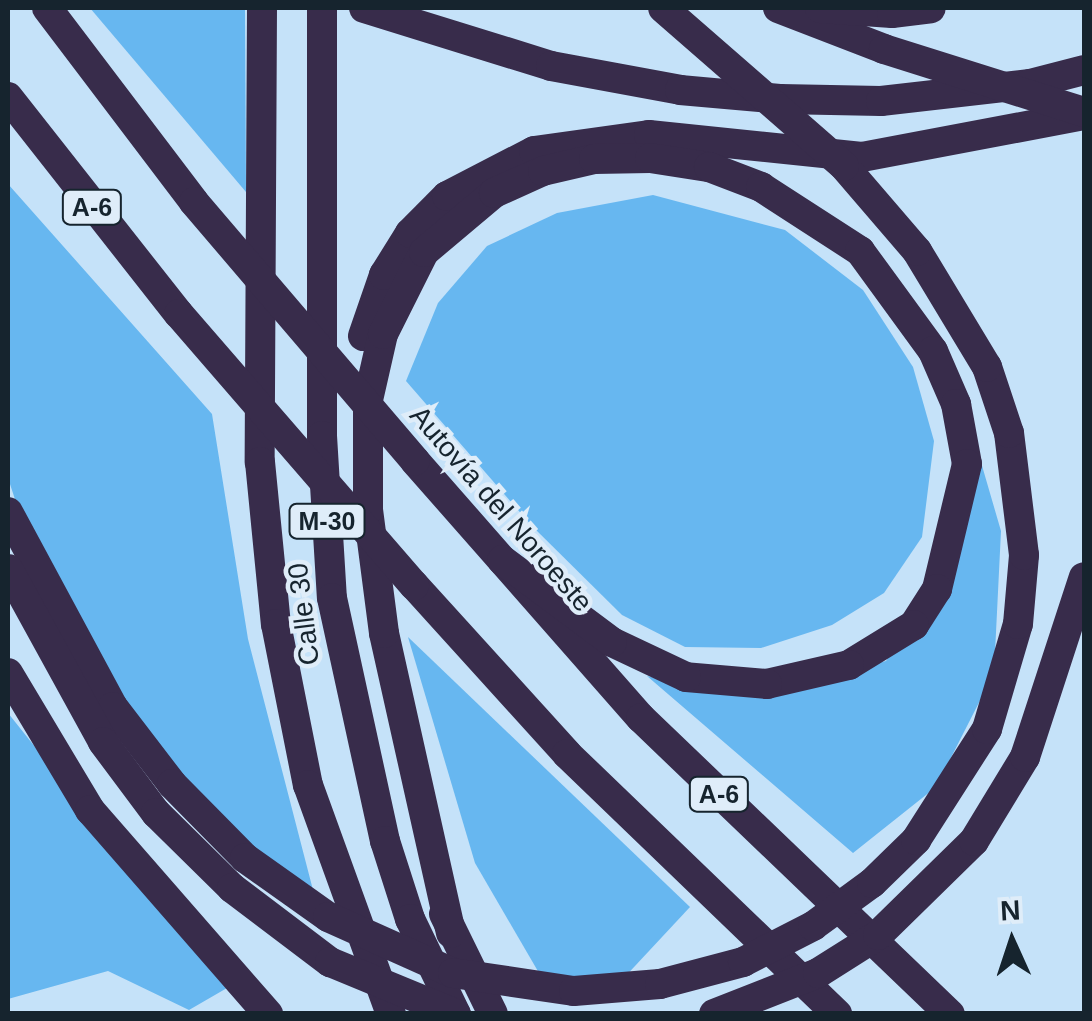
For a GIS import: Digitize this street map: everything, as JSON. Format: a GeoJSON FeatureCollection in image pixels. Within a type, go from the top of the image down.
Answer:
{"type":"FeatureCollection","features":[{"type":"Feature","properties":{"kind":"highway","name":"Autovía del Noroeste"},"geometry":{"type":"LineString","coordinates":[[47,8],[194,202],[641,718],[950,1014]]}},
{"type":"Feature","properties":{"kind":"highway","name":"Calle 30"},"geometry":{"type":"LineString","coordinates":[[262,8],[260,462],[276,624],[308,785],[391,1014]]}},
{"type":"Feature","properties":{"kind":"highway","name":"Calle 30"},"geometry":{"type":"LineString","coordinates":[[322,8],[320,337],[332,598],[385,842],[410,919],[456,1014]]}},
{"type":"Feature","properties":{"kind":"highway"},"geometry":{"type":"LineString","coordinates":[[364,8],[428,32],[550,66],[680,90],[780,99],[881,101],[1030,84],[1084,70]]}},
{"type":"Feature","properties":{"kind":"highway"},"geometry":{"type":"LineString","coordinates":[[8,512],[113,706],[172,784],[245,858],[328,917],[453,972],[546,990],[660,984],[743,962],[813,926],[872,883],[916,840],[987,729],[1018,624],[1024,555],[1009,432],[987,366],[917,251],[844,166],[663,8]]}},
{"type":"Feature","properties":{"kind":"highway"},"geometry":{"type":"LineString","coordinates":[[778,8],[884,49],[1084,114]]}},
{"type":"Feature","properties":{"kind":"highway"},"geometry":{"type":"LineString","coordinates":[[820,8],[892,13],[931,8]]}},
{"type":"Feature","properties":{"kind":"highway","name":"A-6"},"geometry":{"type":"LineString","coordinates":[[8,97],[180,314],[414,585],[580,768],[837,1014]]}},
{"type":"Feature","properties":{"kind":"highway"},"geometry":{"type":"LineString","coordinates":[[493,1014],[451,933],[389,737],[352,509],[352,390],[359,351],[384,275],[410,233],[447,196],[487,171],[569,142],[649,135],[862,157],[1084,114]]}},
{"type":"Feature","properties":{"kind":"highway"},"geometry":{"type":"LineString","coordinates":[[451,933],[384,633],[368,510],[368,400],[382,334],[424,252],[494,193],[543,171],[594,159],[650,158],[708,167],[761,187],[860,251],[933,351],[956,404],[967,464],[937,589],[914,625],[849,665],[767,684],[726,686],[686,677],[612,642],[502,560]]}},
{"type":"Feature","properties":{"kind":"highway"},"geometry":{"type":"LineString","coordinates":[[8,568],[103,742],[156,813],[232,888],[330,962],[456,1014]]}},
{"type":"Feature","properties":{"kind":"highway"},"geometry":{"type":"LineString","coordinates":[[714,1014],[818,973],[878,935],[974,840],[1026,757],[1084,577]]}},
{"type":"Feature","properties":{"kind":"highway"},"geometry":{"type":"LineString","coordinates":[[8,673],[90,810],[268,1014]]}},
{"type":"Feature","properties":{"kind":"shaded area"},"geometry":{"type":"Polygon","coordinates":[[[90,8],[245,8],[246,192],[90,8]]]}},
{"type":"Feature","properties":{"kind":"shaded area"},"geometry":{"type":"Polygon","coordinates":[[[8,184],[212,414],[248,639],[313,890],[199,813],[53,615],[8,478],[8,184]]]}},
{"type":"Feature","properties":{"kind":"shaded area"},"geometry":{"type":"Polygon","coordinates":[[[653,195],[785,230],[863,290],[913,367],[934,441],[922,537],[884,593],[832,625],[761,648],[685,647],[622,615],[532,526],[406,381],[438,303],[487,246],[557,213],[653,195]]]}},
{"type":"Feature","properties":{"kind":"shaded area"},"geometry":{"type":"Polygon","coordinates":[[[969,421],[1001,531],[994,673],[936,787],[853,853],[647,676],[737,696],[886,661],[951,559],[969,421]]]}},
{"type":"Feature","properties":{"kind":"shaded area"},"geometry":{"type":"Polygon","coordinates":[[[408,637],[690,907],[621,981],[539,973],[475,863],[408,637]]]}},
{"type":"Feature","properties":{"kind":"shaded area"},"geometry":{"type":"Polygon","coordinates":[[[8,713],[227,988],[189,1010],[108,971],[8,999],[8,713]]]}}]}
